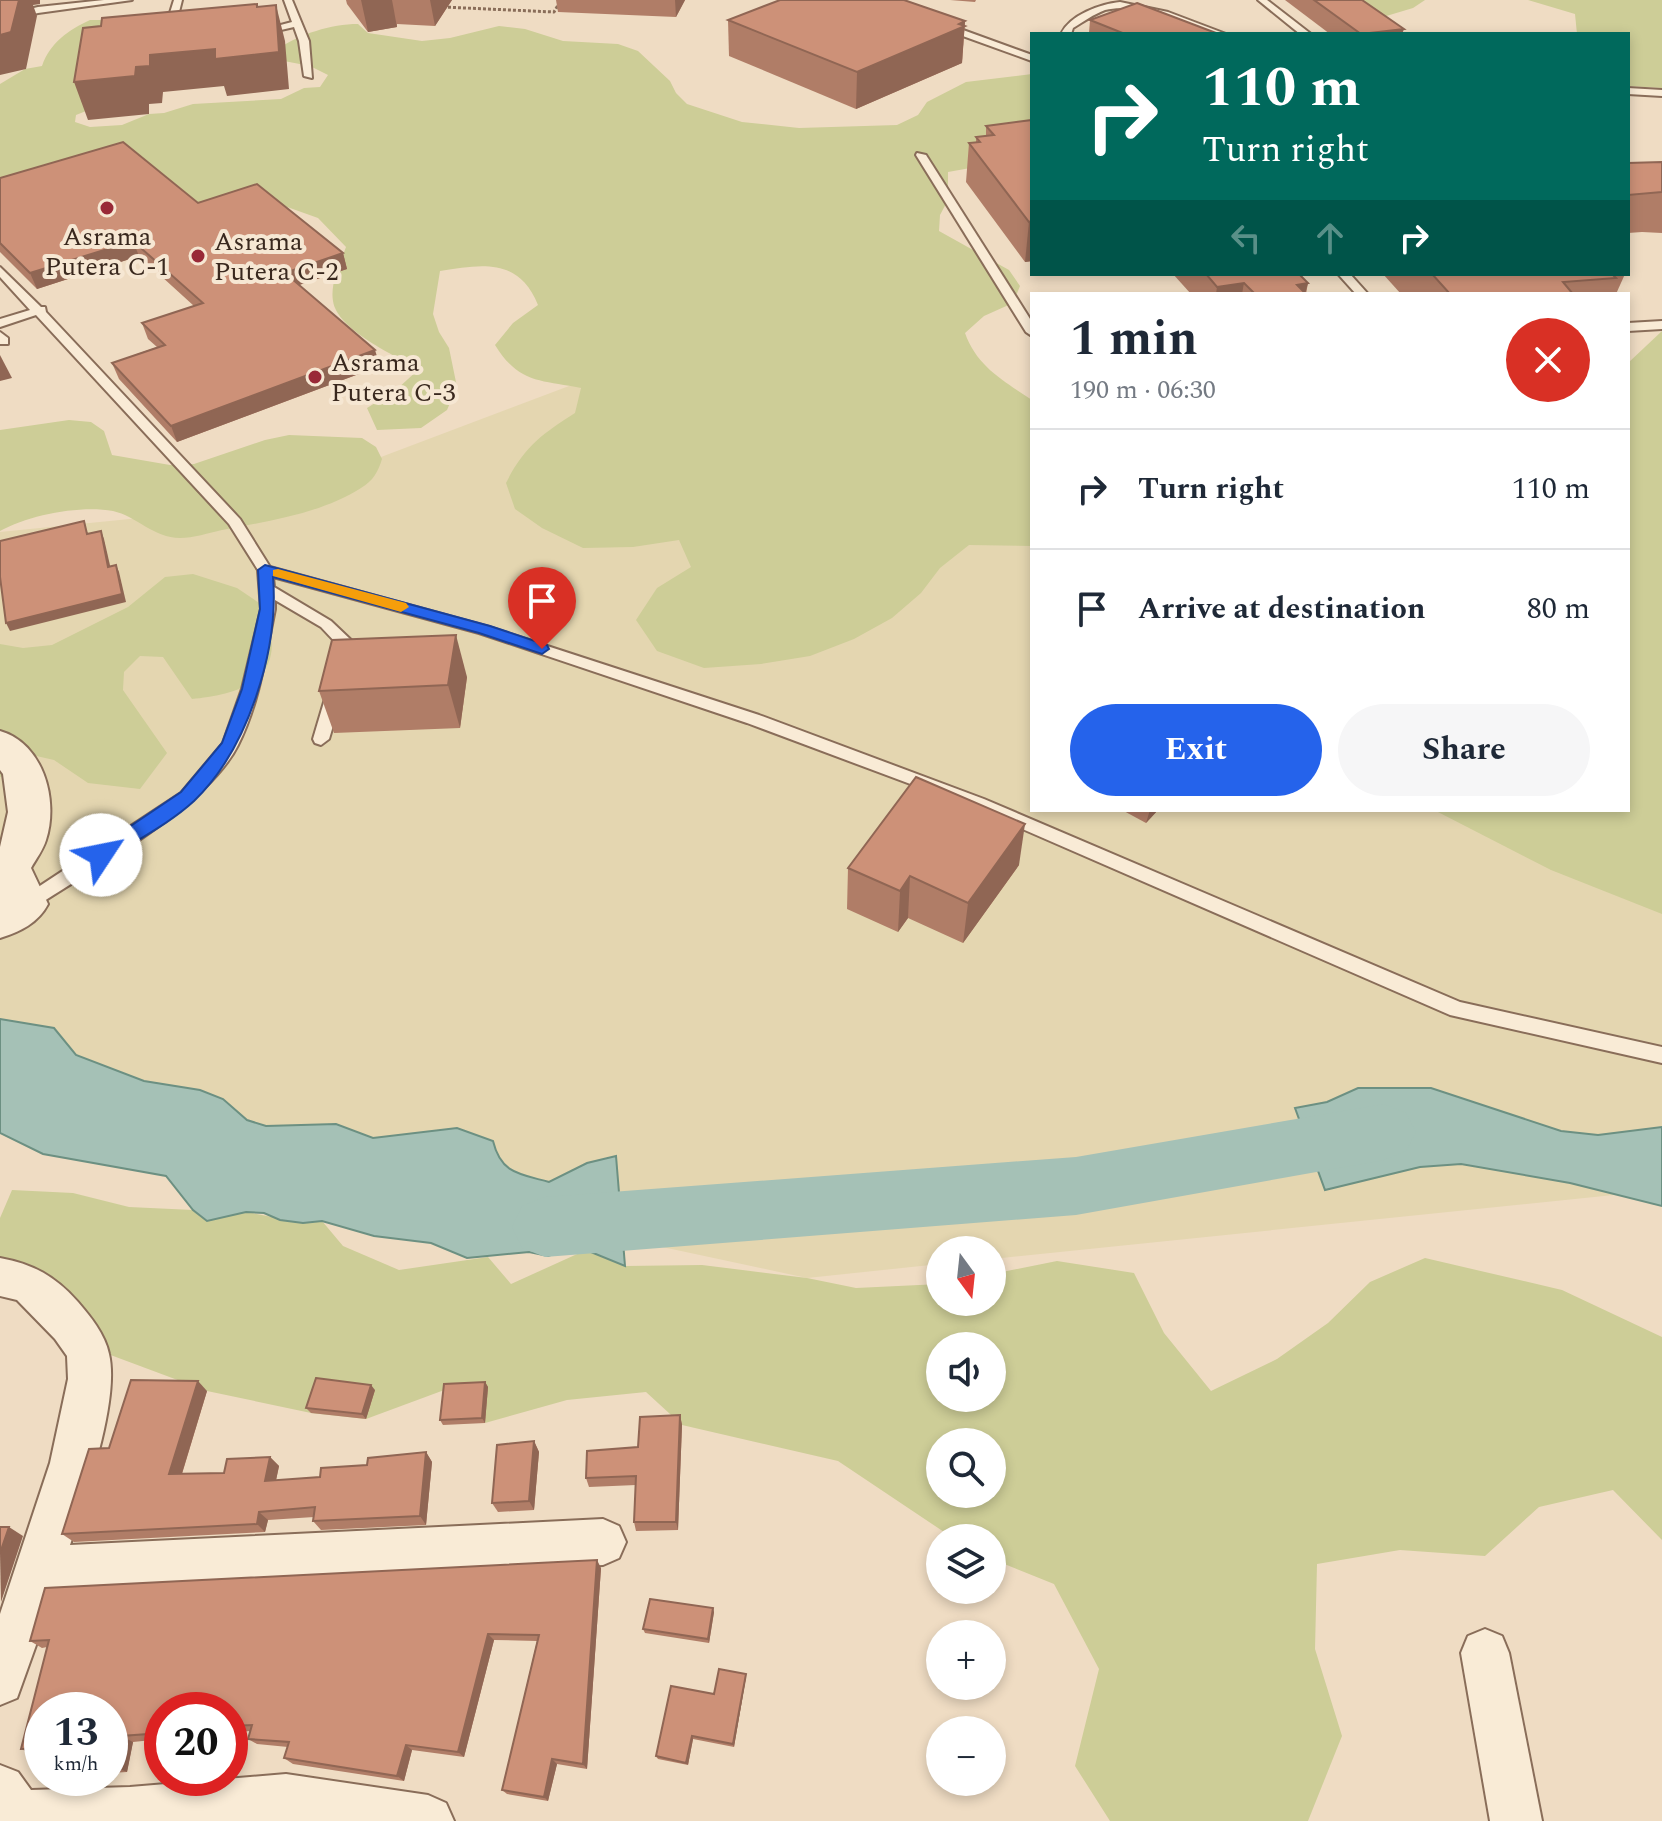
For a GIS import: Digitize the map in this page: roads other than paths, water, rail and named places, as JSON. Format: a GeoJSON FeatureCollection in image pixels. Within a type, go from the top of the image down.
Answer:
{"type":"FeatureCollection","features":[{"type":"Feature","properties":{"kind":"street"},"geometry":{"type":"LineString","coordinates":[[0,745],[23,769],[29,812],[25,840],[10,868],[13,913]]}},
{"type":"Feature","properties":{"kind":"street"},"geometry":{"type":"LineString","coordinates":[[0,1277],[26,1283],[68,1321],[88,1354],[90,1392],[38,1569],[0,1681]]}},
{"type":"Feature","properties":{"kind":"street"},"geometry":{"type":"LineString","coordinates":[[38,1569],[603,1542]]}},
{"type":"Feature","properties":{"kind":"street"},"geometry":{"type":"LineString","coordinates":[[1485,1653],[1516,1821]]}},
{"type":"Feature","properties":{"kind":"street"},"geometry":{"type":"LineString","coordinates":[[12,1809],[130,1813],[286,1800],[428,1821]]}},
{"type":"Feature","properties":{"kind":"lane"},"geometry":{"type":"LineString","coordinates":[[2,18],[38,10],[128,0]]}},
{"type":"Feature","properties":{"kind":"lane"},"geometry":{"type":"LineString","coordinates":[[170,43],[168,38],[178,0]]}},
{"type":"Feature","properties":{"kind":"lane"},"geometry":{"type":"LineString","coordinates":[[288,0],[304,41],[309,76]]}},
{"type":"Feature","properties":{"kind":"lane"},"geometry":{"type":"LineString","coordinates":[[1262,0],[1303,32]]}},
{"type":"Feature","properties":{"kind":"lane"},"geometry":{"type":"LineString","coordinates":[[1067,32],[1069,27],[1103,7],[1118,3],[1133,4],[1215,32]]}},
{"type":"Feature","properties":{"kind":"lane"},"geometry":{"type":"LineString","coordinates":[[923,19],[1030,57]]}},
{"type":"Feature","properties":{"kind":"lane"},"geometry":{"type":"LineString","coordinates":[[241,35],[297,24]]}},
{"type":"Feature","properties":{"kind":"lane"},"geometry":{"type":"LineString","coordinates":[[1630,91],[1662,93]]}},
{"type":"Feature","properties":{"kind":"lane"},"geometry":{"type":"LineString","coordinates":[[921,155],[1030,331]]}},
{"type":"Feature","properties":{"kind":"lane"},"geometry":{"type":"LineString","coordinates":[[0,270],[41,310],[235,522],[265,570],[268,609],[250,689],[230,745],[187,797],[13,913]]}},
{"type":"Feature","properties":{"kind":"lane"},"geometry":{"type":"LineString","coordinates":[[1346,276],[1360,292]]}},
{"type":"Feature","properties":{"kind":"lane"},"geometry":{"type":"LineString","coordinates":[[0,323],[41,310]]}},
{"type":"Feature","properties":{"kind":"lane"},"geometry":{"type":"LineString","coordinates":[[1630,327],[1662,325]]}},
{"type":"Feature","properties":{"kind":"lane"},"geometry":{"type":"LineString","coordinates":[[265,570],[484,630],[767,724],[978,803],[1457,1009],[1662,1055]]}},
{"type":"Feature","properties":{"kind":"lane"},"geometry":{"type":"LineString","coordinates":[[267,589],[326,624],[346,644],[321,739]]}},
{"type":"Feature","properties":{"kind":"waterway"},"geometry":{"type":"LineString","coordinates":[[545,1227],[1076,1186],[1384,1132]]}},
{"type":"Feature","properties":{"kind":"place","name":"Asrama Putera C-1"},"geometry":{"type":"Point","coordinates":[107,208]}},
{"type":"Feature","properties":{"kind":"place","name":"Asrama Putera C-2"},"geometry":{"type":"Point","coordinates":[198,256]}},
{"type":"Feature","properties":{"kind":"place","name":"Asrama Putera C-3"},"geometry":{"type":"Point","coordinates":[315,377]}}]}
